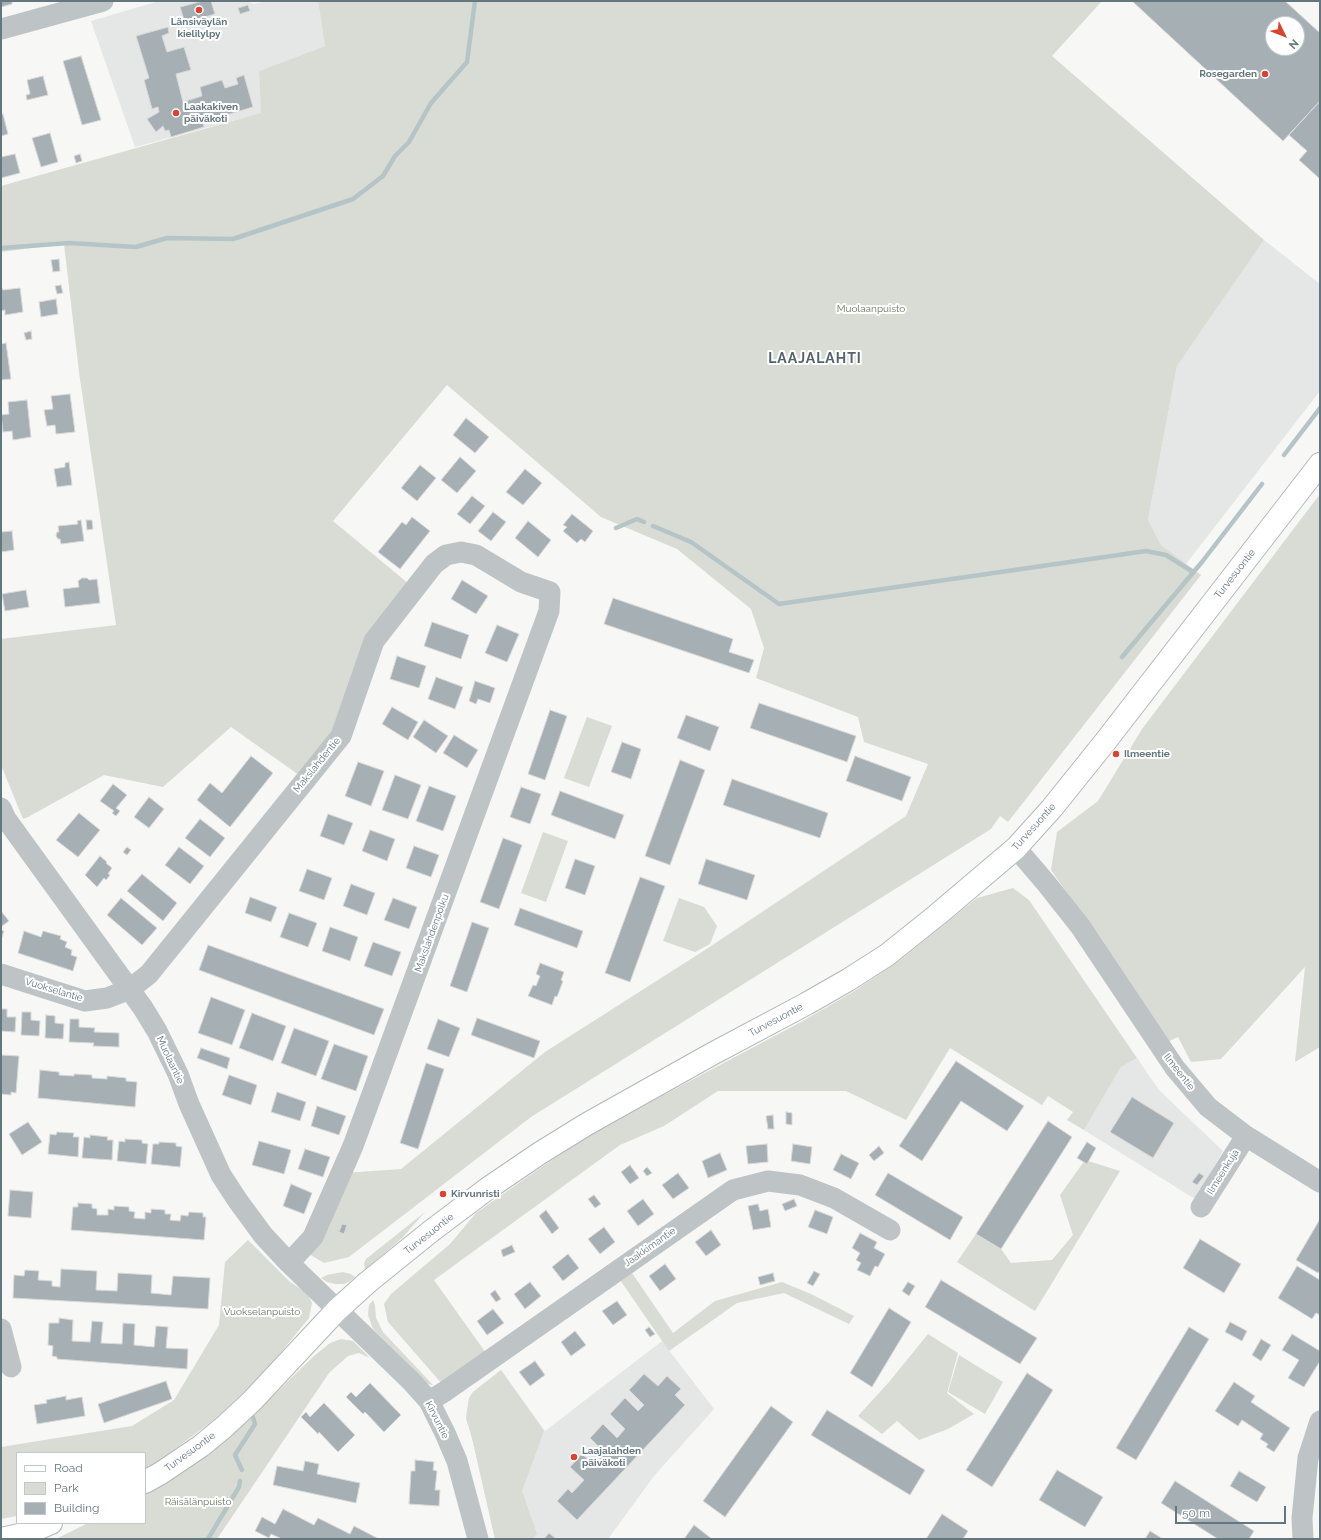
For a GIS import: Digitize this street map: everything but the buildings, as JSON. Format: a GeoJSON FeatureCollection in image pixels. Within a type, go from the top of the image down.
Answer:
{"type":"FeatureCollection","features":[{"type":"Feature","properties":{"kind":"main road","name":"Turvesuontie"},"geometry":{"type":"LineString","coordinates":[[146,1481],[201,1446],[224,1427],[252,1401],[337,1310],[368,1282],[430,1232],[487,1189],[540,1153],[631,1099],[806,1004],[848,980],[887,955],[1016,848],[1052,808],[1105,742],[1320,464]]}},
{"type":"Feature","properties":{"kind":"main road"},"geometry":{"type":"LineString","coordinates":[[1,1524],[16,1521]]}},
{"type":"Feature","properties":{"kind":"main road"},"geometry":{"type":"LineString","coordinates":[[1,1539],[28,1532],[48,1524]]}},
{"type":"Feature","properties":{"kind":"street"},"geometry":{"type":"LineString","coordinates":[[1,29],[104,1]]}},
{"type":"Feature","properties":{"kind":"street","name":"Makslahdentie"},"geometry":{"type":"LineString","coordinates":[[130,988],[149,974],[341,736],[374,641],[434,564],[446,555],[462,552],[476,555],[520,582],[550,592]]}},
{"type":"Feature","properties":{"kind":"street","name":"Makslahdenpolku"},"geometry":{"type":"LineString","coordinates":[[289,1263],[313,1237],[352,1146],[549,611],[550,592]]}},
{"type":"Feature","properties":{"kind":"street","name":"Muolaantie"},"geometry":{"type":"LineString","coordinates":[[1,808],[6,819],[130,988],[157,1031],[221,1175],[238,1202],[263,1235],[337,1310]]}},
{"type":"Feature","properties":{"kind":"street","name":"Ilmeentie"},"geometry":{"type":"LineString","coordinates":[[1016,848],[1080,926],[1175,1068],[1208,1107],[1246,1136],[1320,1182]]}},
{"type":"Feature","properties":{"kind":"street","name":"Vuokselantie"},"geometry":{"type":"LineString","coordinates":[[1,974],[85,1001],[108,998],[130,988]]}},
{"type":"Feature","properties":{"kind":"street","name":"Ilmeenkuja"},"geometry":{"type":"LineString","coordinates":[[1202,1207],[1246,1136]]}},
{"type":"Feature","properties":{"kind":"street","name":"Jaakkimantie"},"geometry":{"type":"LineString","coordinates":[[429,1401],[733,1190],[768,1181],[800,1185],[834,1198],[890,1230]]}},
{"type":"Feature","properties":{"kind":"street","name":"Kirvuntie"},"geometry":{"type":"LineString","coordinates":[[337,1310],[412,1382],[429,1401],[457,1461],[478,1539]]}},
{"type":"Feature","properties":{"kind":"street"},"geometry":{"type":"LineString","coordinates":[[1,1329],[11,1367]]}},
{"type":"Feature","properties":{"kind":"street"},"geometry":{"type":"LineString","coordinates":[[1303,1539],[1302,1511],[1308,1458],[1320,1421]]}},
{"type":"Feature","properties":{"kind":"shaded area"},"geometry":{"type":"Polygon","coordinates":[[[159,1],[247,1],[254,4],[267,1],[318,1],[325,46],[259,71],[262,113],[135,147],[91,21],[159,1]]]}},
{"type":"Feature","properties":{"kind":"shaded area"},"geometry":{"type":"Polygon","coordinates":[[[1264,240],[1320,284],[1320,391],[1186,564],[1161,545],[1148,520],[1177,366],[1264,240]]]}},
{"type":"Feature","properties":{"kind":"shaded area"},"geometry":{"type":"Polygon","coordinates":[[[1137,1058],[1159,1090],[1223,1151],[1195,1199],[1084,1130],[1121,1067],[1137,1058]]]}},
{"type":"Feature","properties":{"kind":"shaded area","name":"Laajalahden päiväkoti"},"geometry":{"type":"Polygon","coordinates":[[[662,1341],[714,1409],[654,1476],[608,1539],[495,1539],[466,1418],[469,1398],[473,1392],[501,1370],[545,1431],[662,1341]]]}},
{"type":"Feature","properties":{"kind":"green space","name":"Muolaanpuisto"},"geometry":{"type":"Polygon","coordinates":[[[318,1],[1102,1],[1052,56],[1264,240],[1177,366],[1148,520],[1161,545],[1201,575],[1008,822],[1000,816],[991,829],[531,1117],[349,1257],[324,1263],[304,1251],[344,1173],[401,1169],[545,1052],[705,950],[906,816],[928,764],[864,742],[858,717],[756,678],[764,648],[751,609],[677,549],[601,517],[447,385],[333,521],[409,584],[335,730],[299,775],[231,727],[163,787],[104,775],[23,819],[1,765],[1,639],[116,625],[79,372],[64,244],[1,252],[1,186],[261,113],[259,71],[325,46],[318,1]]]}},
{"type":"Feature","properties":{"kind":"green space"},"geometry":{"type":"Polygon","coordinates":[[[1320,494],[1320,1047],[1295,1062],[1305,967],[1221,1059],[1191,1062],[1178,1037],[1165,1043],[1113,959],[1051,870],[1057,832],[1098,801],[1142,729],[1320,494]]]}},
{"type":"Feature","properties":{"kind":"green space"},"geometry":{"type":"Polygon","coordinates":[[[587,717],[612,726],[589,787],[564,778],[587,717]]]}},
{"type":"Feature","properties":{"kind":"green space"},"geometry":{"type":"Polygon","coordinates":[[[543,832],[568,841],[546,902],[521,893],[543,832]]]}},
{"type":"Feature","properties":{"kind":"green space"},"geometry":{"type":"Polygon","coordinates":[[[1013,888],[1029,900],[1137,1058],[1121,1067],[1084,1130],[1067,1120],[1073,1112],[1048,1096],[1042,1105],[950,1048],[906,1120],[846,1091],[718,1091],[664,1126],[620,1145],[434,1280],[486,1353],[443,1385],[388,1322],[384,1304],[391,1294],[450,1244],[476,1213],[586,1136],[801,1022],[853,992],[899,961],[977,898],[1013,888]]]}},
{"type":"Feature","properties":{"kind":"green space"},"geometry":{"type":"Polygon","coordinates":[[[679,898],[704,907],[717,926],[710,944],[695,952],[663,941],[679,898]]]}},
{"type":"Feature","properties":{"kind":"green space"},"geometry":{"type":"Polygon","coordinates":[[[1085,1160],[1120,1171],[1035,1311],[957,1262],[976,1234],[1001,1249],[1011,1263],[1052,1260],[1073,1235],[1060,1195],[1085,1160]]]}},
{"type":"Feature","properties":{"kind":"green space"},"geometry":{"type":"Polygon","coordinates":[[[425,1212],[402,1238],[365,1270],[364,1263],[366,1259],[425,1212]]]}},
{"type":"Feature","properties":{"kind":"green space","name":"Vuokselanpuisto"},"geometry":{"type":"Polygon","coordinates":[[[248,1240],[290,1282],[307,1293],[312,1303],[309,1318],[277,1357],[253,1384],[215,1419],[146,1469],[146,1452],[16,1452],[16,1516],[1,1519],[1,1447],[132,1426],[174,1400],[219,1325],[225,1262],[248,1240]]]}},
{"type":"Feature","properties":{"kind":"green space"},"geometry":{"type":"Polygon","coordinates":[[[343,1272],[351,1274],[355,1277],[344,1284],[327,1282],[321,1278],[327,1275],[343,1272]]]}},
{"type":"Feature","properties":{"kind":"green space"},"geometry":{"type":"Polygon","coordinates":[[[632,1273],[673,1333],[715,1301],[782,1282],[811,1294],[854,1316],[849,1324],[784,1293],[737,1303],[669,1351],[618,1277],[632,1273]]]}},
{"type":"Feature","properties":{"kind":"green space"},"geometry":{"type":"Polygon","coordinates":[[[373,1300],[376,1318],[383,1332],[433,1385],[427,1384],[373,1329],[368,1315],[369,1305],[373,1300]]]}},
{"type":"Feature","properties":{"kind":"green space"},"geometry":{"type":"Polygon","coordinates":[[[928,1334],[958,1353],[947,1393],[974,1414],[948,1429],[919,1440],[897,1421],[882,1434],[858,1416],[889,1382],[928,1334]]]}},
{"type":"Feature","properties":{"kind":"green space","name":"Räisälänpuisto"},"geometry":{"type":"Polygon","coordinates":[[[341,1339],[353,1341],[370,1358],[359,1353],[348,1356],[329,1373],[217,1539],[56,1539],[86,1524],[146,1524],[146,1493],[204,1454],[258,1410],[314,1356],[330,1343],[341,1339]]]}},
{"type":"Feature","properties":{"kind":"green space"},"geometry":{"type":"Polygon","coordinates":[[[959,1355],[1003,1382],[985,1414],[948,1392],[959,1355]]]}},
{"type":"Feature","properties":{"kind":"green space"},"geometry":{"type":"Polygon","coordinates":[[[501,1370],[544,1431],[522,1491],[537,1534],[532,1539],[495,1539],[466,1418],[469,1398],[473,1392],[501,1370]]]}},
{"type":"Feature","properties":{"kind":"waterway"},"geometry":{"type":"LineString","coordinates":[[1,248],[69,243],[136,247],[167,238],[233,239],[353,199],[383,176],[395,156],[409,142],[431,103],[467,62],[475,1]]}},
{"type":"Feature","properties":{"kind":"waterway"},"geometry":{"type":"LineString","coordinates":[[1284,455],[1320,408]]}},
{"type":"Feature","properties":{"kind":"waterway"},"geometry":{"type":"LineString","coordinates":[[1122,657],[1202,562],[1262,484]]}},
{"type":"Feature","properties":{"kind":"waterway"},"geometry":{"type":"LineString","coordinates":[[616,528],[637,519],[644,522]]}},
{"type":"Feature","properties":{"kind":"waterway"},"geometry":{"type":"LineString","coordinates":[[653,526],[691,542],[779,604],[1146,551],[1166,555],[1193,572]]}},
{"type":"Feature","properties":{"kind":"waterway"},"geometry":{"type":"LineString","coordinates":[[242,1470],[235,1455],[255,1424],[253,1417]]}},
{"type":"Feature","properties":{"kind":"waterway"},"geometry":{"type":"LineString","coordinates":[[208,1539],[239,1487],[240,1481]]}},
{"type":"Feature","properties":{"kind":"place","name":"Länsiväylän kielilylpy"},"geometry":{"type":"Point","coordinates":[199,10]}},
{"type":"Feature","properties":{"kind":"place","name":"Rosegarden"},"geometry":{"type":"Point","coordinates":[1265,74]}},
{"type":"Feature","properties":{"kind":"place","name":"Laakakiven päiväkoti"},"geometry":{"type":"Point","coordinates":[176,113]}},
{"type":"Feature","properties":{"kind":"place","name":"Ilmeentie"},"geometry":{"type":"Point","coordinates":[1116,754]}},
{"type":"Feature","properties":{"kind":"place","name":"Kirvunristi"},"geometry":{"type":"Point","coordinates":[443,1194]}},
{"type":"Feature","properties":{"kind":"place","name":"Laajalahden päiväkoti"},"geometry":{"type":"Point","coordinates":[574,1457]}},
{"type":"Feature","properties":{"kind":"district","name":"LAAJALAHTI"},"geometry":{"type":"Point","coordinates":[815,359]}}]}
